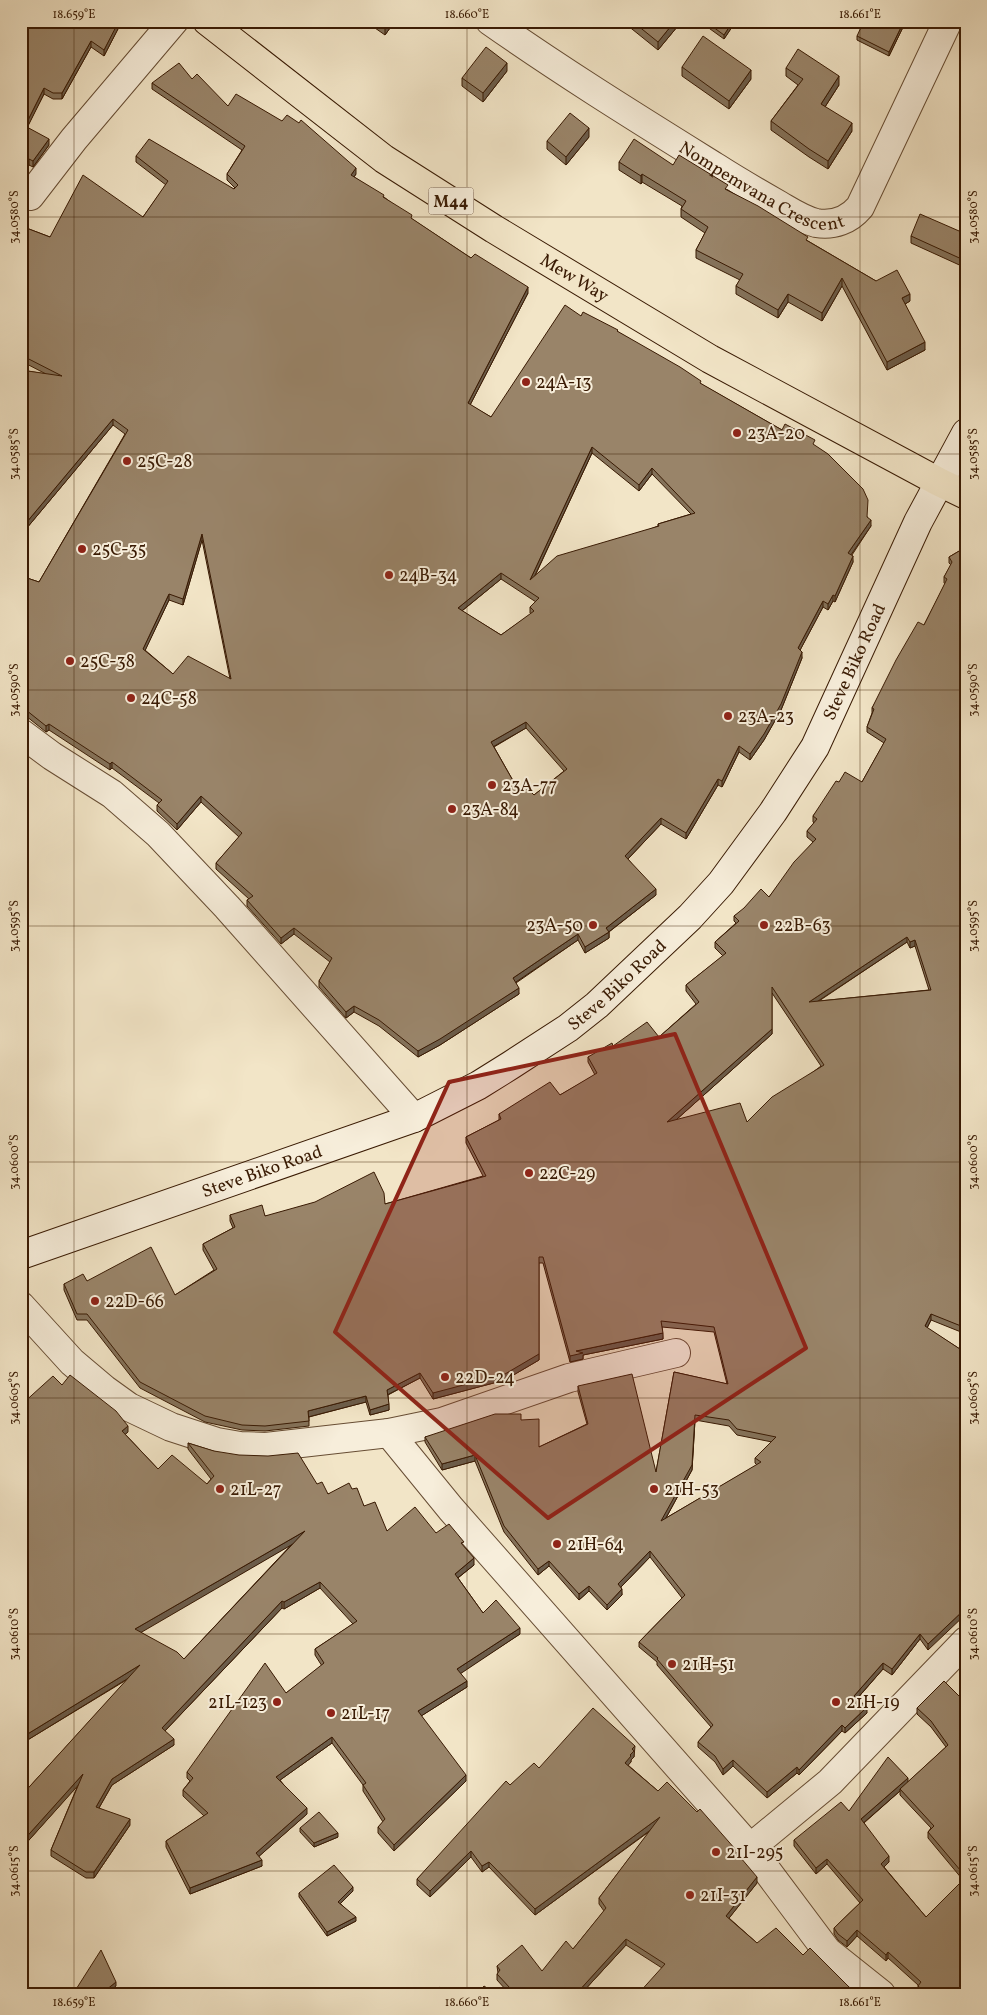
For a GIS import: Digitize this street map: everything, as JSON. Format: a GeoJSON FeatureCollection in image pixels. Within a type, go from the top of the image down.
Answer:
{"type":"FeatureCollection","features":[{"type":"Feature","properties":{"kind":"main road","name":"Mew Way"},"geometry":{"type":"LineString","coordinates":[[207,21],[384,159],[471,214],[710,359],[966,495]]}},
{"type":"Feature","properties":{"kind":"street"},"geometry":{"type":"LineString","coordinates":[[30,196],[74,139],[174,21]]}},
{"type":"Feature","properties":{"kind":"street","name":"Nompemvana Crescent"},"geometry":{"type":"LineString","coordinates":[[490,21],[567,74],[751,190],[800,217],[815,223],[827,224],[854,214],[860,206],[948,21]]}},
{"type":"Feature","properties":{"kind":"street","name":"Steve Biko Road"},"geometry":{"type":"LineString","coordinates":[[21,1255],[414,1118],[479,1085],[568,1028],[597,1005],[676,931],[721,883],[773,812],[815,747],[918,522],[966,433]]}},
{"type":"Feature","properties":{"kind":"street"},"geometry":{"type":"LineString","coordinates":[[21,733],[52,756],[112,794],[158,834],[226,907],[414,1118]]}},
{"type":"Feature","properties":{"kind":"street"},"geometry":{"type":"LineString","coordinates":[[21,1306],[72,1362],[129,1407],[172,1427],[217,1442],[240,1446],[266,1447],[389,1433],[442,1422],[569,1378],[676,1353]]}},
{"type":"Feature","properties":{"kind":"street"},"geometry":{"type":"LineString","coordinates":[[389,1433],[451,1509],[750,1848],[827,1951],[881,1994]]}},
{"type":"Feature","properties":{"kind":"street"},"geometry":{"type":"LineString","coordinates":[[750,1848],[830,1782],[966,1641]]}},
{"type":"Feature","properties":{"kind":"highlighted area"},"geometry":{"type":"Polygon","coordinates":[[[675,1034],[806,1348],[548,1518],[335,1332],[449,1082],[675,1034]]]}},
{"type":"Feature","properties":{"kind":"building"},"geometry":{"type":"Polygon","coordinates":[[[21,21],[119,21],[104,50],[91,41],[62,93],[53,93],[44,88],[25,126],[49,139],[33,161],[29,159],[21,174],[21,21]]]}},
{"type":"Feature","properties":{"kind":"building"},"geometry":{"type":"Polygon","coordinates":[[[377,21],[389,21],[385,27],[377,21]]]}},
{"type":"Feature","properties":{"kind":"building"},"geometry":{"type":"Polygon","coordinates":[[[632,21],[675,21],[658,42],[632,21]]]}},
{"type":"Feature","properties":{"kind":"building"},"geometry":{"type":"Polygon","coordinates":[[[705,21],[733,21],[724,35],[705,21]]]}},
{"type":"Feature","properties":{"kind":"building"},"geometry":{"type":"Polygon","coordinates":[[[864,21],[904,21],[889,52],[857,36],[864,21]]]}},
{"type":"Feature","properties":{"kind":"building"},"geometry":{"type":"Polygon","coordinates":[[[703,36],[751,70],[729,101],[682,67],[703,36]]]}},
{"type":"Feature","properties":{"kind":"building"},"geometry":{"type":"Polygon","coordinates":[[[486,47],[507,63],[483,93],[462,78],[486,47]]]}},
{"type":"Feature","properties":{"kind":"building"},"geometry":{"type":"Polygon","coordinates":[[[798,49],[839,76],[821,104],[852,123],[828,161],[771,121],[803,79],[786,68],[798,49]]]}},
{"type":"Feature","properties":{"kind":"building"},"geometry":{"type":"Polygon","coordinates":[[[179,63],[192,79],[197,74],[228,106],[236,94],[282,121],[287,115],[299,123],[301,120],[356,168],[351,175],[384,195],[383,197],[412,215],[411,218],[471,258],[475,254],[528,287],[468,403],[491,417],[565,305],[581,316],[583,312],[618,330],[680,367],[701,381],[700,383],[782,430],[785,424],[815,440],[813,444],[828,454],[863,489],[868,500],[867,517],[871,520],[848,553],[853,556],[835,596],[833,595],[828,604],[823,601],[798,648],[802,652],[781,704],[764,734],[750,754],[739,746],[722,781],[718,779],[686,833],[661,818],[625,856],[656,889],[606,928],[609,932],[585,947],[578,934],[513,978],[519,988],[418,1051],[379,1020],[354,1006],[346,1012],[319,981],[332,958],[294,928],[281,938],[247,900],[253,896],[216,863],[242,833],[201,796],[177,824],[157,805],[162,800],[112,762],[110,764],[49,724],[46,726],[21,706],[25,700],[21,698],[21,576],[39,582],[128,430],[113,419],[26,523],[21,519],[21,370],[62,376],[21,355],[21,226],[50,237],[83,175],[143,217],[168,181],[136,156],[149,139],[234,189],[238,185],[227,174],[245,146],[152,83],[179,63]],[[592,447],[530,580],[557,556],[659,526],[658,524],[695,513],[652,468],[639,485],[592,447]],[[202,534],[183,599],[169,594],[143,649],[173,674],[188,656],[231,679],[202,534]],[[501,573],[458,608],[501,635],[534,611],[530,607],[539,598],[501,573]],[[526,722],[491,742],[520,793],[528,789],[534,795],[567,769],[526,722]]]}},
{"type":"Feature","properties":{"kind":"building"},"geometry":{"type":"Polygon","coordinates":[[[966,105],[966,116],[962,114],[966,105]]]}},
{"type":"Feature","properties":{"kind":"building"},"geometry":{"type":"Polygon","coordinates":[[[570,113],[589,128],[566,157],[547,141],[570,113]]]}},
{"type":"Feature","properties":{"kind":"building"},"geometry":{"type":"Polygon","coordinates":[[[634,139],[673,165],[679,155],[728,185],[725,189],[758,206],[808,237],[806,240],[876,281],[897,270],[910,294],[902,298],[925,342],[887,362],[842,278],[822,313],[788,294],[778,310],[736,286],[743,274],[696,250],[708,227],[681,209],[686,201],[619,162],[634,139]]]}},
{"type":"Feature","properties":{"kind":"building"},"geometry":{"type":"Polygon","coordinates":[[[920,214],[966,234],[966,261],[911,236],[920,214]]]}},
{"type":"Feature","properties":{"kind":"building"},"geometry":{"type":"Polygon","coordinates":[[[966,547],[966,783],[960,781],[966,786],[966,1328],[931,1314],[925,1326],[966,1353],[966,1599],[963,1602],[966,1604],[966,1608],[928,1644],[920,1634],[892,1669],[883,1663],[854,1696],[867,1707],[845,1728],[842,1725],[799,1770],[797,1767],[767,1792],[733,1760],[723,1769],[715,1756],[698,1742],[713,1725],[658,1658],[639,1642],[685,1595],[650,1551],[618,1584],[622,1589],[607,1605],[589,1586],[579,1594],[549,1561],[538,1569],[504,1526],[475,1455],[442,1464],[425,1437],[495,1414],[521,1414],[521,1420],[539,1419],[539,1447],[588,1424],[578,1386],[632,1374],[656,1472],[674,1372],[728,1384],[714,1327],[661,1321],[663,1333],[576,1351],[583,1353],[570,1356],[543,1257],[539,1257],[539,1354],[505,1374],[433,1393],[420,1373],[387,1390],[389,1404],[370,1410],[366,1396],[308,1411],[309,1421],[265,1426],[242,1425],[205,1416],[140,1382],[87,1314],[77,1314],[64,1284],[83,1274],[87,1281],[151,1247],[175,1295],[217,1269],[203,1244],[235,1227],[230,1215],[262,1205],[265,1216],[315,1202],[374,1172],[384,1193],[385,1204],[486,1176],[466,1137],[501,1119],[499,1114],[550,1082],[560,1095],[597,1073],[588,1057],[612,1043],[613,1046],[647,1022],[659,1037],[699,1002],[686,985],[726,953],[715,942],[739,921],[734,916],[761,889],[769,897],[794,862],[816,839],[807,831],[817,819],[813,816],[836,781],[839,782],[845,772],[862,782],[886,739],[867,727],[874,709],[872,708],[918,622],[924,625],[947,579],[944,577],[952,562],[949,557],[966,547]],[[907,937],[809,1002],[931,990],[915,940],[910,942],[907,937]],[[772,987],[772,1029],[667,1122],[740,1103],[747,1122],[772,1097],[824,1065],[772,987]],[[695,1415],[692,1465],[661,1521],[761,1462],[755,1458],[776,1437],[737,1429],[729,1420],[695,1415]]]}},
{"type":"Feature","properties":{"kind":"building"},"geometry":{"type":"Polygon","coordinates":[[[70,1375],[116,1411],[128,1426],[122,1431],[158,1469],[172,1455],[207,1484],[214,1476],[188,1443],[214,1451],[239,1455],[268,1456],[298,1453],[317,1484],[322,1482],[328,1494],[349,1483],[352,1489],[357,1488],[364,1506],[375,1502],[387,1531],[415,1507],[436,1533],[449,1524],[464,1542],[461,1543],[474,1558],[455,1574],[483,1613],[496,1600],[520,1628],[457,1669],[467,1681],[418,1711],[466,1775],[394,1845],[378,1827],[385,1819],[363,1785],[366,1783],[332,1737],[276,1777],[307,1808],[256,1853],[262,1860],[190,1888],[166,1841],[208,1813],[183,1790],[193,1778],[187,1772],[265,1663],[286,1693],[324,1663],[315,1649],[357,1621],[320,1582],[284,1602],[282,1601],[162,1728],[174,1739],[112,1779],[96,1807],[130,1819],[94,1872],[86,1872],[51,1850],[83,1774],[21,1843],[21,1796],[140,1665],[21,1738],[21,1405],[53,1376],[62,1385],[70,1375]],[[305,1531],[135,1629],[177,1652],[184,1659],[305,1531]]]}},
{"type":"Feature","properties":{"kind":"building"},"geometry":{"type":"Polygon","coordinates":[[[944,1681],[966,1703],[966,1877],[928,1832],[934,1826],[900,1789],[948,1745],[931,1721],[917,1708],[944,1681]]]}},
{"type":"Feature","properties":{"kind":"building"},"geometry":{"type":"Polygon","coordinates":[[[593,1708],[635,1746],[632,1749],[634,1751],[625,1763],[658,1791],[667,1782],[697,1812],[700,1809],[757,1877],[726,1916],[757,1943],[776,1928],[803,1955],[810,1948],[856,1994],[638,1994],[665,1964],[626,1939],[576,1994],[504,1994],[510,1988],[497,1974],[500,1970],[497,1966],[522,1945],[542,1971],[566,1941],[573,1949],[606,1908],[599,1898],[660,1817],[535,1909],[489,1862],[482,1866],[471,1851],[430,1891],[417,1879],[506,1781],[510,1785],[534,1763],[539,1768],[593,1708]]]}},
{"type":"Feature","properties":{"kind":"building"},"geometry":{"type":"Polygon","coordinates":[[[888,1757],[908,1778],[861,1819],[889,1856],[881,1864],[926,1917],[966,1877],[966,1994],[927,1994],[918,1986],[921,1982],[888,1952],[886,1955],[857,1930],[847,1941],[838,1934],[834,1928],[863,1900],[827,1859],[816,1868],[794,1840],[841,1802],[849,1811],[888,1757]]]}},
{"type":"Feature","properties":{"kind":"building"},"geometry":{"type":"Polygon","coordinates":[[[319,1812],[338,1833],[314,1843],[300,1828],[319,1812]]]}},
{"type":"Feature","properties":{"kind":"building"},"geometry":{"type":"Polygon","coordinates":[[[334,1865],[353,1887],[338,1902],[356,1917],[327,1932],[299,1893],[334,1865]]]}},
{"type":"Feature","properties":{"kind":"building"},"geometry":{"type":"Polygon","coordinates":[[[101,1950],[116,1982],[101,1994],[73,1994],[101,1950]]]}},
{"type":"Feature","properties":{"kind":"building"},"geometry":{"type":"Polygon","coordinates":[[[484,1986],[496,1994],[477,1994],[484,1986]]]}},
{"type":"Feature","properties":{"kind":"building"},"geometry":{"type":"Polygon","coordinates":[[[440,1987],[444,1994],[432,1994],[440,1987]]]}},
{"type":"Feature","properties":{"kind":"place","name":"24A-13"},"geometry":{"type":"Point","coordinates":[526,382]}},
{"type":"Feature","properties":{"kind":"place","name":"23A-20"},"geometry":{"type":"Point","coordinates":[737,433]}},
{"type":"Feature","properties":{"kind":"place","name":"25C-28"},"geometry":{"type":"Point","coordinates":[127,461]}},
{"type":"Feature","properties":{"kind":"place","name":"25C-35"},"geometry":{"type":"Point","coordinates":[82,549]}},
{"type":"Feature","properties":{"kind":"place","name":"24B-34"},"geometry":{"type":"Point","coordinates":[389,575]}},
{"type":"Feature","properties":{"kind":"place","name":"25C-38"},"geometry":{"type":"Point","coordinates":[70,661]}},
{"type":"Feature","properties":{"kind":"place","name":"24C-58"},"geometry":{"type":"Point","coordinates":[131,698]}},
{"type":"Feature","properties":{"kind":"place","name":"23A-23"},"geometry":{"type":"Point","coordinates":[728,716]}},
{"type":"Feature","properties":{"kind":"place","name":"23A-77"},"geometry":{"type":"Point","coordinates":[492,785]}},
{"type":"Feature","properties":{"kind":"place","name":"23A-84"},"geometry":{"type":"Point","coordinates":[452,809]}},
{"type":"Feature","properties":{"kind":"place","name":"23A-50"},"geometry":{"type":"Point","coordinates":[593,925]}},
{"type":"Feature","properties":{"kind":"place","name":"22B-63"},"geometry":{"type":"Point","coordinates":[764,925]}},
{"type":"Feature","properties":{"kind":"place","name":"22C-29"},"geometry":{"type":"Point","coordinates":[529,1173]}},
{"type":"Feature","properties":{"kind":"place","name":"22D-66"},"geometry":{"type":"Point","coordinates":[95,1301]}},
{"type":"Feature","properties":{"kind":"place","name":"22D-24"},"geometry":{"type":"Point","coordinates":[445,1377]}},
{"type":"Feature","properties":{"kind":"place","name":"21L-27"},"geometry":{"type":"Point","coordinates":[220,1489]}},
{"type":"Feature","properties":{"kind":"place","name":"21H-53"},"geometry":{"type":"Point","coordinates":[654,1489]}},
{"type":"Feature","properties":{"kind":"place","name":"21H-64"},"geometry":{"type":"Point","coordinates":[557,1544]}},
{"type":"Feature","properties":{"kind":"place","name":"21H-51"},"geometry":{"type":"Point","coordinates":[672,1664]}},
{"type":"Feature","properties":{"kind":"place","name":"21L-123"},"geometry":{"type":"Point","coordinates":[277,1702]}},
{"type":"Feature","properties":{"kind":"place","name":"21H-19"},"geometry":{"type":"Point","coordinates":[836,1702]}},
{"type":"Feature","properties":{"kind":"place","name":"21L-17"},"geometry":{"type":"Point","coordinates":[331,1713]}},
{"type":"Feature","properties":{"kind":"place","name":"21I-295"},"geometry":{"type":"Point","coordinates":[716,1852]}},
{"type":"Feature","properties":{"kind":"place","name":"21I-31"},"geometry":{"type":"Point","coordinates":[690,1895]}}]}
